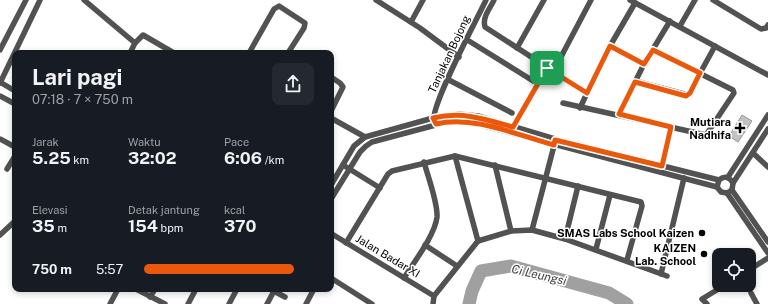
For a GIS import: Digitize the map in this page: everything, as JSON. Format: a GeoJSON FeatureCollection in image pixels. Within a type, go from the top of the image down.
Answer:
{"type":"FeatureCollection","features":[{"type":"Feature","properties":{"kind":"street"},"geometry":{"type":"LineString","coordinates":[[0,50],[26,0]]}},
{"type":"Feature","properties":{"kind":"street"},"geometry":{"type":"LineString","coordinates":[[16,50],[40,0]]}},
{"type":"Feature","properties":{"kind":"street"},"geometry":{"type":"LineString","coordinates":[[84,0],[135,43]]}},
{"type":"Feature","properties":{"kind":"street"},"geometry":{"type":"LineString","coordinates":[[376,0],[411,22],[459,57]]}},
{"type":"Feature","properties":{"kind":"street"},"geometry":{"type":"LineString","coordinates":[[411,22],[423,0]]}},
{"type":"Feature","properties":{"kind":"street","name":"Tanjakan Bojong"},"geometry":{"type":"LineString","coordinates":[[433,118],[448,79],[486,0]]}},
{"type":"Feature","properties":{"kind":"street"},"geometry":{"type":"LineString","coordinates":[[494,0],[485,17],[484,22],[486,27],[587,93]]}},
{"type":"Feature","properties":{"kind":"street"},"geometry":{"type":"LineString","coordinates":[[517,48],[544,0]]}},
{"type":"Feature","properties":{"kind":"street"},"geometry":{"type":"LineString","coordinates":[[554,72],[591,0]]}},
{"type":"Feature","properties":{"kind":"street"},"geometry":{"type":"LineString","coordinates":[[680,26],[696,0]]}},
{"type":"Feature","properties":{"kind":"street"},"geometry":{"type":"LineString","coordinates":[[713,0],[761,29],[766,28],[768,25]]}},
{"type":"Feature","properties":{"kind":"street"},"geometry":{"type":"LineString","coordinates":[[580,108],[633,2],[680,26],[768,75]]}},
{"type":"Feature","properties":{"kind":"street"},"geometry":{"type":"LineString","coordinates":[[251,50],[274,10],[279,6],[305,23],[304,28],[290,50]]}},
{"type":"Feature","properties":{"kind":"street"},"geometry":{"type":"LineString","coordinates":[[619,114],[644,64],[670,21]]}},
{"type":"Feature","properties":{"kind":"street"},"geometry":{"type":"LineString","coordinates":[[132,50],[135,43],[143,35],[167,50]]}},
{"type":"Feature","properties":{"kind":"street"},"geometry":{"type":"LineString","coordinates":[[469,41],[538,84]]}},
{"type":"Feature","properties":{"kind":"street"},"geometry":{"type":"LineString","coordinates":[[610,46],[644,64]]}},
{"type":"Feature","properties":{"kind":"street"},"geometry":{"type":"LineString","coordinates":[[635,82],[686,96],[690,93],[715,46]]}},
{"type":"Feature","properties":{"kind":"street"},"geometry":{"type":"LineString","coordinates":[[563,103],[580,108],[619,114],[706,135],[734,93],[733,90],[653,50]]}},
{"type":"Feature","properties":{"kind":"street"},"geometry":{"type":"LineString","coordinates":[[12,57],[0,82],[12,89]]}},
{"type":"Feature","properties":{"kind":"street"},"geometry":{"type":"LineString","coordinates":[[511,133],[547,68]]}},
{"type":"Feature","properties":{"kind":"street"},"geometry":{"type":"LineString","coordinates":[[334,79],[343,87],[334,105]]}},
{"type":"Feature","properties":{"kind":"street"},"geometry":{"type":"LineString","coordinates":[[448,79],[512,113]]}},
{"type":"Feature","properties":{"kind":"street"},"geometry":{"type":"LineString","coordinates":[[0,96],[12,102]]}},
{"type":"Feature","properties":{"kind":"street"},"geometry":{"type":"LineString","coordinates":[[334,180],[354,146],[365,137],[448,114],[470,115],[513,127],[555,142]]}},
{"type":"Feature","properties":{"kind":"street"},"geometry":{"type":"LineString","coordinates":[[433,118],[436,124]]}},
{"type":"Feature","properties":{"kind":"street"},"geometry":{"type":"LineString","coordinates":[[334,194],[360,152],[372,142],[447,122],[469,122],[661,169],[719,180],[721,178],[728,177],[767,119]]}},
{"type":"Feature","properties":{"kind":"street"},"geometry":{"type":"LineString","coordinates":[[334,120],[365,137]]}},
{"type":"Feature","properties":{"kind":"street"},"geometry":{"type":"LineString","coordinates":[[661,169],[671,127]]}},
{"type":"Feature","properties":{"kind":"street"},"geometry":{"type":"LineString","coordinates":[[768,129],[733,182],[730,192],[768,253]]}},
{"type":"Feature","properties":{"kind":"street"},"geometry":{"type":"LineString","coordinates":[[0,139],[12,145]]}},
{"type":"Feature","properties":{"kind":"street"},"geometry":{"type":"LineString","coordinates":[[532,230],[555,142]]}},
{"type":"Feature","properties":{"kind":"street"},"geometry":{"type":"LineString","coordinates":[[753,153],[768,167]]}},
{"type":"Feature","properties":{"kind":"street"},"geometry":{"type":"LineString","coordinates":[[455,156],[478,241]]}},
{"type":"Feature","properties":{"kind":"street"},"geometry":{"type":"LineString","coordinates":[[346,243],[388,174],[392,171],[424,162],[455,156],[546,177],[641,202],[643,204],[627,260]]}},
{"type":"Feature","properties":{"kind":"street"},"geometry":{"type":"LineString","coordinates":[[7,169],[12,161]]}},
{"type":"Feature","properties":{"kind":"street"},"geometry":{"type":"LineString","coordinates":[[404,278],[425,246],[435,226],[437,216],[424,162]]}},
{"type":"Feature","properties":{"kind":"street"},"geometry":{"type":"LineString","coordinates":[[343,165],[380,188]]}},
{"type":"Feature","properties":{"kind":"street"},"geometry":{"type":"LineString","coordinates":[[495,165],[511,231]]}},
{"type":"Feature","properties":{"kind":"street"},"geometry":{"type":"LineString","coordinates":[[661,169],[684,178],[717,187],[721,192],[730,192]]}},
{"type":"Feature","properties":{"kind":"street"},"geometry":{"type":"LineString","coordinates":[[728,177],[733,182]]}},
{"type":"Feature","properties":{"kind":"street"},"geometry":{"type":"LineString","coordinates":[[660,274],[684,178]]}},
{"type":"Feature","properties":{"kind":"street"},"geometry":{"type":"LineString","coordinates":[[717,187],[719,180]]}},
{"type":"Feature","properties":{"kind":"street"},"geometry":{"type":"LineString","coordinates":[[565,238],[578,186]]}},
{"type":"Feature","properties":{"kind":"street"},"geometry":{"type":"LineString","coordinates":[[730,192],[768,242]]}},
{"type":"Feature","properties":{"kind":"street"},"geometry":{"type":"LineString","coordinates":[[596,249],[610,195]]}},
{"type":"Feature","properties":{"kind":"street"},"geometry":{"type":"LineString","coordinates":[[0,235],[12,224]]}},
{"type":"Feature","properties":{"kind":"street"},"geometry":{"type":"LineString","coordinates":[[433,304],[434,296],[478,241],[511,231],[532,230],[565,238],[667,276]]}},
{"type":"Feature","properties":{"kind":"street","name":"Jalan Badar XI"},"geometry":{"type":"LineString","coordinates":[[334,235],[434,296]]}},
{"type":"Feature","properties":{"kind":"street"},"geometry":{"type":"LineString","coordinates":[[425,246],[457,266]]}},
{"type":"Feature","properties":{"kind":"street"},"geometry":{"type":"LineString","coordinates":[[756,266],[768,258]]}},
{"type":"Feature","properties":{"kind":"street"},"geometry":{"type":"LineString","coordinates":[[334,280],[372,304]]}},
{"type":"Feature","properties":{"kind":"street"},"geometry":{"type":"LineString","coordinates":[[110,304],[116,292]]}},
{"type":"Feature","properties":{"kind":"street"},"geometry":{"type":"LineString","coordinates":[[141,292],[165,304]]}},
{"type":"Feature","properties":{"kind":"street"},"geometry":{"type":"LineString","coordinates":[[150,297],[153,292]]}},
{"type":"Feature","properties":{"kind":"street"},"geometry":{"type":"LineString","coordinates":[[188,304],[194,292]]}},
{"type":"Feature","properties":{"kind":"street"},"geometry":{"type":"LineString","coordinates":[[229,304],[236,292]]}},
{"type":"Feature","properties":{"kind":"street"},"geometry":{"type":"LineString","coordinates":[[267,304],[271,292]]}},
{"type":"Feature","properties":{"kind":"street"},"geometry":{"type":"LineString","coordinates":[[275,292],[285,298]]}},
{"type":"Feature","properties":{"kind":"street"},"geometry":{"type":"LineString","coordinates":[[306,304],[312,292]]}},
{"type":"Feature","properties":{"kind":"street"},"geometry":{"type":"LineString","coordinates":[[707,304],[702,299],[714,292]]}},
{"type":"Feature","properties":{"kind":"street"},"geometry":{"type":"LineString","coordinates":[[751,293],[757,304]]}},
{"type":"Feature","properties":{"kind":"building","name":"Mutiara Nadhifa"},"geometry":{"type":"Polygon","coordinates":[[[742,115],[752,121],[738,142],[729,136],[742,115]]]}},
{"type":"Feature","properties":{"kind":"waterway","name":"Ci Leungsi"},"geometry":{"type":"LineString","coordinates":[[469,304],[472,291],[481,271],[511,266],[609,293],[627,304]]}},
{"type":"Feature","properties":{"kind":"place","name":"Mutiara Nadhifa"},"geometry":{"type":"Point","coordinates":[740,128]}},
{"type":"Feature","properties":{"kind":"place","name":"SMAS Labs School Kaizen"},"geometry":{"type":"Point","coordinates":[702,233]}},
{"type":"Feature","properties":{"kind":"place","name":"KAIZEN Lab. School"},"geometry":{"type":"Point","coordinates":[704,254]}},
{"type":"Feature","properties":{"kind":"route"},"geometry":{"type":"LineString","coordinates":[[610,46],[644,64],[653,50],[700,73],[688,96],[635,82],[619,114],[671,127],[662,166],[555,140],[554,145],[469,122],[459,121],[436,124],[433,118],[448,114],[470,115],[513,127],[547,68],[587,93],[610,46]]}}]}
